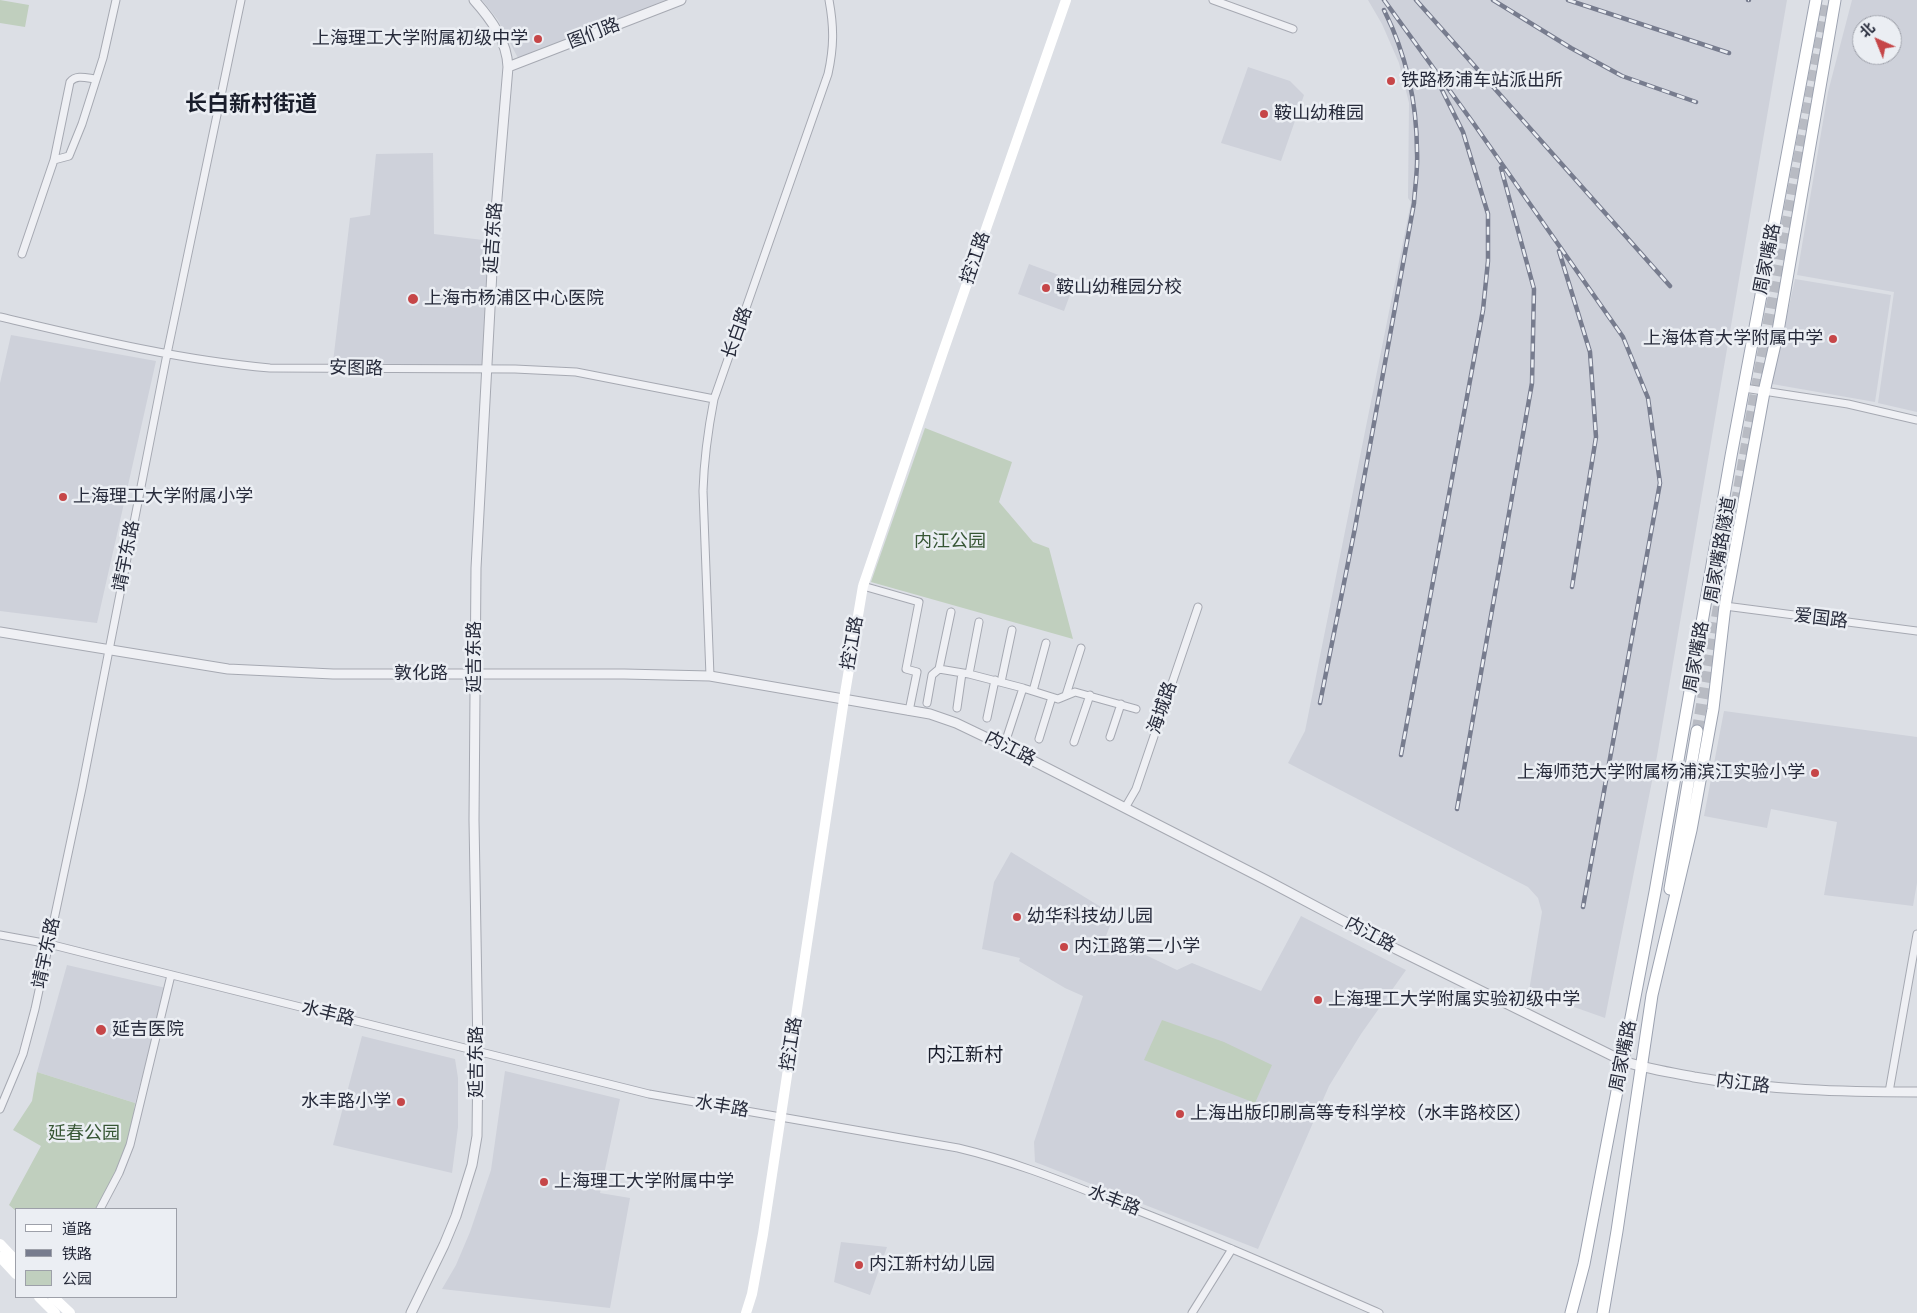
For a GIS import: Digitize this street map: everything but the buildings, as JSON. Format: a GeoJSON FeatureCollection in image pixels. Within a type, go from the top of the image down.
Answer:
{"type":"FeatureCollection","features":[{"type":"Feature","properties":{"kind":"main road","name":"控江路"},"geometry":{"type":"LineString","coordinates":[[746,1313],[758,1266],[844,699],[863,586],[1066,0]]}},
{"type":"Feature","properties":{"kind":"main road","name":"周家嘴路"},"geometry":{"type":"LineString","coordinates":[[1571,1313],[1584,1264],[1686,724],[1744,388],[1816,0]]}},
{"type":"Feature","properties":{"kind":"main road","name":"周家嘴路"},"geometry":{"type":"LineString","coordinates":[[1602,1313],[1642,1068],[1652,994],[1691,830],[1713,709],[1725,606],[1764,392],[1778,331],[1835,0]]}},
{"type":"Feature","properties":{"kind":"main road","name":"周家嘴路隧道"},"geometry":{"type":"LineString","coordinates":[[1686,724],[1706,629],[1747,406]]}},
{"type":"Feature","properties":{"kind":"main road"},"geometry":{"type":"LineString","coordinates":[[1652,994],[1697,731]]}},
{"type":"Feature","properties":{"kind":"main road"},"geometry":{"type":"LineString","coordinates":[[0,1244],[15,1260]]}},
{"type":"Feature","properties":{"kind":"main road"},"geometry":{"type":"LineString","coordinates":[[0,1257],[15,1273]]}},
{"type":"Feature","properties":{"kind":"main road"},"geometry":{"type":"LineString","coordinates":[[1577,1313],[1584,1264]]}},
{"type":"Feature","properties":{"kind":"main road"},"geometry":{"type":"LineString","coordinates":[[40,1298],[55,1313]]}},
{"type":"Feature","properties":{"kind":"main road"},"geometry":{"type":"LineString","coordinates":[[54,1298],[70,1313]]}},
{"type":"Feature","properties":{"kind":"street"},"geometry":{"type":"LineString","coordinates":[[54,160],[69,156],[82,124],[103,58],[116,0]]}},
{"type":"Feature","properties":{"kind":"street","name":"靖宇东路"},"geometry":{"type":"LineString","coordinates":[[0,1109],[23,1054],[49,944],[167,354],[242,0]]}},
{"type":"Feature","properties":{"kind":"street","name":"延吉东路"},"geometry":{"type":"LineString","coordinates":[[411,1313],[456,1216],[472,1165],[477,1136],[478,1052],[474,820],[477,528],[494,234],[508,67],[504,45],[493,24],[474,0]]}},
{"type":"Feature","properties":{"kind":"street","name":"图们路"},"geometry":{"type":"LineString","coordinates":[[508,67],[681,0]]}},
{"type":"Feature","properties":{"kind":"street","name":"长白路"},"geometry":{"type":"LineString","coordinates":[[710,676],[703,491],[705,452],[714,399],[828,74],[833,50],[833,22],[829,0]]}},
{"type":"Feature","properties":{"kind":"street"},"geometry":{"type":"LineString","coordinates":[[1213,0],[1293,29]]}},
{"type":"Feature","properties":{"kind":"street"},"geometry":{"type":"LineString","coordinates":[[22,254],[54,160],[70,82],[72,78],[78,77],[95,79]]}},
{"type":"Feature","properties":{"kind":"street","name":"安图路"},"geometry":{"type":"LineString","coordinates":[[0,317],[167,354],[246,366],[270,368],[515,369],[576,372],[714,399]]}},
{"type":"Feature","properties":{"kind":"street"},"geometry":{"type":"LineString","coordinates":[[1744,388],[1848,404],[1917,420]]}},
{"type":"Feature","properties":{"kind":"street"},"geometry":{"type":"LineString","coordinates":[[863,586],[919,602],[906,669],[917,672],[910,711]]}},
{"type":"Feature","properties":{"kind":"street","name":"爱国路"},"geometry":{"type":"LineString","coordinates":[[1725,606],[1917,631]]}},
{"type":"Feature","properties":{"kind":"street","name":"海城路"},"geometry":{"type":"LineString","coordinates":[[1125,808],[1136,790],[1198,607]]}},
{"type":"Feature","properties":{"kind":"street"},"geometry":{"type":"LineString","coordinates":[[927,703],[932,675],[939,669],[951,612]]}},
{"type":"Feature","properties":{"kind":"street"},"geometry":{"type":"LineString","coordinates":[[957,708],[979,622]]}},
{"type":"Feature","properties":{"kind":"street"},"geometry":{"type":"LineString","coordinates":[[987,718],[1012,630]]}},
{"type":"Feature","properties":{"kind":"street","name":"敦化路"},"geometry":{"type":"LineString","coordinates":[[0,632],[252,671],[333,674],[624,674],[710,676],[844,699]]}},
{"type":"Feature","properties":{"kind":"street"},"geometry":{"type":"LineString","coordinates":[[1033,691],[1046,643]]}},
{"type":"Feature","properties":{"kind":"street"},"geometry":{"type":"LineString","coordinates":[[1066,695],[1081,648]]}},
{"type":"Feature","properties":{"kind":"street"},"geometry":{"type":"LineString","coordinates":[[939,669],[998,681],[1052,697],[1058,698],[1076,692],[1136,709]]}},
{"type":"Feature","properties":{"kind":"street"},"geometry":{"type":"LineString","coordinates":[[1004,746],[1023,688]]}},
{"type":"Feature","properties":{"kind":"street"},"geometry":{"type":"LineString","coordinates":[[1074,742],[1090,695]]}},
{"type":"Feature","properties":{"kind":"street"},"geometry":{"type":"LineString","coordinates":[[1039,739],[1052,697]]}},
{"type":"Feature","properties":{"kind":"street","name":"内江路"},"geometry":{"type":"LineString","coordinates":[[844,699],[930,714],[956,723],[1125,808],[1396,949],[1623,1061],[1642,1068],[1774,1088],[1917,1092]]}},
{"type":"Feature","properties":{"kind":"street"},"geometry":{"type":"LineString","coordinates":[[1110,737],[1121,704]]}},
{"type":"Feature","properties":{"kind":"street"},"geometry":{"type":"LineString","coordinates":[[1889,1092],[1917,934]]}},
{"type":"Feature","properties":{"kind":"street","name":"水丰路"},"geometry":{"type":"LineString","coordinates":[[0,935],[49,944],[649,1094],[958,1148],[991,1156],[1025,1167],[1182,1227],[1379,1313]]}},
{"type":"Feature","properties":{"kind":"street"},"geometry":{"type":"LineString","coordinates":[[101,1208],[119,1173],[130,1145],[171,975]]}},
{"type":"Feature","properties":{"kind":"street"},"geometry":{"type":"LineString","coordinates":[[1192,1313],[1232,1249]]}},
{"type":"Feature","properties":{"kind":"shaded area","name":"上海理工大学附属初级中学"},"geometry":{"type":"Polygon","coordinates":[[[482,0],[668,0],[518,58],[498,20],[482,0]]]}},
{"type":"Feature","properties":{"kind":"shaded area"},"geometry":{"type":"Polygon","coordinates":[[[1368,0],[1787,0],[1657,756],[1605,1018],[1529,991],[1542,912],[1538,898],[1528,887],[1288,763],[1305,731],[1411,202],[1408,198],[1409,103],[1399,63],[1382,24],[1368,0]]]}},
{"type":"Feature","properties":{"kind":"shaded area"},"geometry":{"type":"Polygon","coordinates":[[[1852,0],[1917,0],[1917,412],[1878,403],[1894,292],[1797,275],[1828,92],[1852,0]]]}},
{"type":"Feature","properties":{"kind":"shaded area","name":"鞍山幼稚园"},"geometry":{"type":"Polygon","coordinates":[[[1248,67],[1290,81],[1304,95],[1281,161],[1221,143],[1248,67]]]}},
{"type":"Feature","properties":{"kind":"shaded area","name":"上海市杨浦区中心医院"},"geometry":{"type":"Polygon","coordinates":[[[433,153],[434,234],[491,241],[482,367],[333,362],[350,218],[370,215],[376,154],[433,153]]]}},
{"type":"Feature","properties":{"kind":"shaded area","name":"鞍山幼稚园分校"},"geometry":{"type":"Polygon","coordinates":[[[1029,264],[1075,281],[1064,311],[1018,294],[1029,264]]]}},
{"type":"Feature","properties":{"kind":"shaded area","name":"上海体育大学附属中学"},"geometry":{"type":"Polygon","coordinates":[[[1795,279],[1891,295],[1875,402],[1772,384],[1795,279]]]}},
{"type":"Feature","properties":{"kind":"shaded area","name":"上海理工大学附属小学"},"geometry":{"type":"Polygon","coordinates":[[[11,335],[156,361],[97,623],[0,611],[0,383],[11,335]]]}},
{"type":"Feature","properties":{"kind":"shaded area","name":"上海师范大学附属杨浦滨江实验小学"},"geometry":{"type":"Polygon","coordinates":[[[1724,711],[1917,737],[1917,883],[1913,906],[1824,895],[1837,822],[1771,809],[1767,828],[1704,816],[1724,711]]]}},
{"type":"Feature","properties":{"kind":"shaded area","name":"上海出版印刷高等专科学校（水丰路校区）"},"geometry":{"type":"Polygon","coordinates":[[[1011,852],[1114,915],[1106,936],[1177,970],[1192,963],[1261,991],[1301,916],[1406,970],[1361,1034],[1329,1086],[1258,1249],[1035,1162],[1034,1142],[1083,996],[1065,988],[1019,961],[1020,958],[982,949],[994,882],[1011,852]]]}},
{"type":"Feature","properties":{"kind":"shaded area","name":"延吉医院"},"geometry":{"type":"Polygon","coordinates":[[[67,965],[166,988],[135,1103],[37,1072],[67,965]]]}},
{"type":"Feature","properties":{"kind":"shaded area","name":"水丰路小学"},"geometry":{"type":"Polygon","coordinates":[[[362,1036],[455,1059],[458,1078],[458,1127],[452,1173],[333,1145],[362,1036]]]}},
{"type":"Feature","properties":{"kind":"shaded area","name":"上海理工大学附属中学"},"geometry":{"type":"Polygon","coordinates":[[[505,1071],[620,1099],[600,1193],[630,1198],[610,1308],[442,1289],[456,1265],[470,1232],[491,1170],[505,1071]]]}},
{"type":"Feature","properties":{"kind":"shaded area","name":"内江新村幼儿园"},"geometry":{"type":"Polygon","coordinates":[[[841,1242],[887,1247],[870,1295],[834,1282],[841,1242]]]}},
{"type":"Feature","properties":{"kind":"green space"},"geometry":{"type":"Polygon","coordinates":[[[0,0],[29,5],[25,27],[0,23],[0,0]]]}},
{"type":"Feature","properties":{"kind":"green space","name":"内江公园"},"geometry":{"type":"Polygon","coordinates":[[[925,428],[1012,462],[999,502],[1033,542],[1049,548],[1073,639],[871,582],[925,428]]]}},
{"type":"Feature","properties":{"kind":"green space"},"geometry":{"type":"Polygon","coordinates":[[[1162,1020],[1224,1042],[1272,1065],[1255,1103],[1144,1060],[1162,1020]]]}},
{"type":"Feature","properties":{"kind":"green space","name":"延春公园"},"geometry":{"type":"Polygon","coordinates":[[[37,1072],[135,1103],[132,1130],[102,1208],[15,1208],[15,1210],[9,1205],[41,1146],[13,1130],[32,1101],[37,1072]]]}},
{"type":"Feature","properties":{"kind":"tunnel"},"geometry":{"type":"LineString","coordinates":[[1697,731],[1753,406],[1828,0]]}},
{"type":"Feature","properties":{"kind":"railway"},"geometry":{"type":"LineString","coordinates":[[1384,0],[1474,124],[1623,337],[1648,398],[1660,483],[1583,907]]}},
{"type":"Feature","properties":{"kind":"railway"},"geometry":{"type":"LineString","coordinates":[[1416,0],[1670,286]]}},
{"type":"Feature","properties":{"kind":"railway"},"geometry":{"type":"LineString","coordinates":[[1493,0],[1571,48],[1622,76],[1696,102]]}},
{"type":"Feature","properties":{"kind":"railway"},"geometry":{"type":"LineString","coordinates":[[1568,0],[1729,53]]}},
{"type":"Feature","properties":{"kind":"railway"},"geometry":{"type":"LineString","coordinates":[[1320,703],[1355,528],[1414,203],[1417,171],[1415,116],[1409,80],[1392,27],[1384,10]]}},
{"type":"Feature","properties":{"kind":"railway"},"geometry":{"type":"LineString","coordinates":[[1401,755],[1483,310],[1488,261],[1488,214],[1463,132],[1439,84]]}},
{"type":"Feature","properties":{"kind":"railway"},"geometry":{"type":"LineString","coordinates":[[1457,809],[1532,383],[1534,289],[1501,168]]}},
{"type":"Feature","properties":{"kind":"railway"},"geometry":{"type":"LineString","coordinates":[[1559,251],[1590,352],[1596,437],[1572,587]]}},
{"type":"Feature","properties":{"kind":"place","name":"上海理工大学附属初级中学"},"geometry":{"type":"Point","coordinates":[538,39]}},
{"type":"Feature","properties":{"kind":"place","name":"铁路杨浦车站派出所"},"geometry":{"type":"Point","coordinates":[1391,81]}},
{"type":"Feature","properties":{"kind":"place","name":"鞍山幼稚园"},"geometry":{"type":"Point","coordinates":[1264,114]}},
{"type":"Feature","properties":{"kind":"place","name":"鞍山幼稚园分校"},"geometry":{"type":"Point","coordinates":[1046,288]}},
{"type":"Feature","properties":{"kind":"place","name":"上海市杨浦区中心医院"},"geometry":{"type":"Point","coordinates":[413,299]}},
{"type":"Feature","properties":{"kind":"place","name":"上海体育大学附属中学"},"geometry":{"type":"Point","coordinates":[1833,339]}},
{"type":"Feature","properties":{"kind":"place","name":"上海理工大学附属小学"},"geometry":{"type":"Point","coordinates":[63,497]}},
{"type":"Feature","properties":{"kind":"place","name":"上海师范大学附属杨浦滨江实验小学"},"geometry":{"type":"Point","coordinates":[1815,773]}},
{"type":"Feature","properties":{"kind":"place","name":"幼华科技幼儿园"},"geometry":{"type":"Point","coordinates":[1017,917]}},
{"type":"Feature","properties":{"kind":"place","name":"内江路第二小学"},"geometry":{"type":"Point","coordinates":[1064,947]}},
{"type":"Feature","properties":{"kind":"place","name":"上海理工大学附属实验初级中学"},"geometry":{"type":"Point","coordinates":[1318,1000]}},
{"type":"Feature","properties":{"kind":"place","name":"延吉医院"},"geometry":{"type":"Point","coordinates":[101,1030]}},
{"type":"Feature","properties":{"kind":"place","name":"水丰路小学"},"geometry":{"type":"Point","coordinates":[401,1102]}},
{"type":"Feature","properties":{"kind":"place","name":"上海出版印刷高等专科学校（水丰路校区）"},"geometry":{"type":"Point","coordinates":[1180,1114]}},
{"type":"Feature","properties":{"kind":"place","name":"上海理工大学附属中学"},"geometry":{"type":"Point","coordinates":[544,1182]}},
{"type":"Feature","properties":{"kind":"place","name":"内江新村幼儿园"},"geometry":{"type":"Point","coordinates":[859,1265]}},
{"type":"Feature","properties":{"kind":"district","name":"长白新村街道"},"geometry":{"type":"Point","coordinates":[251,105]}},
{"type":"Feature","properties":{"kind":"district","name":"内江新村"},"geometry":{"type":"Point","coordinates":[965,1056]}}]}
